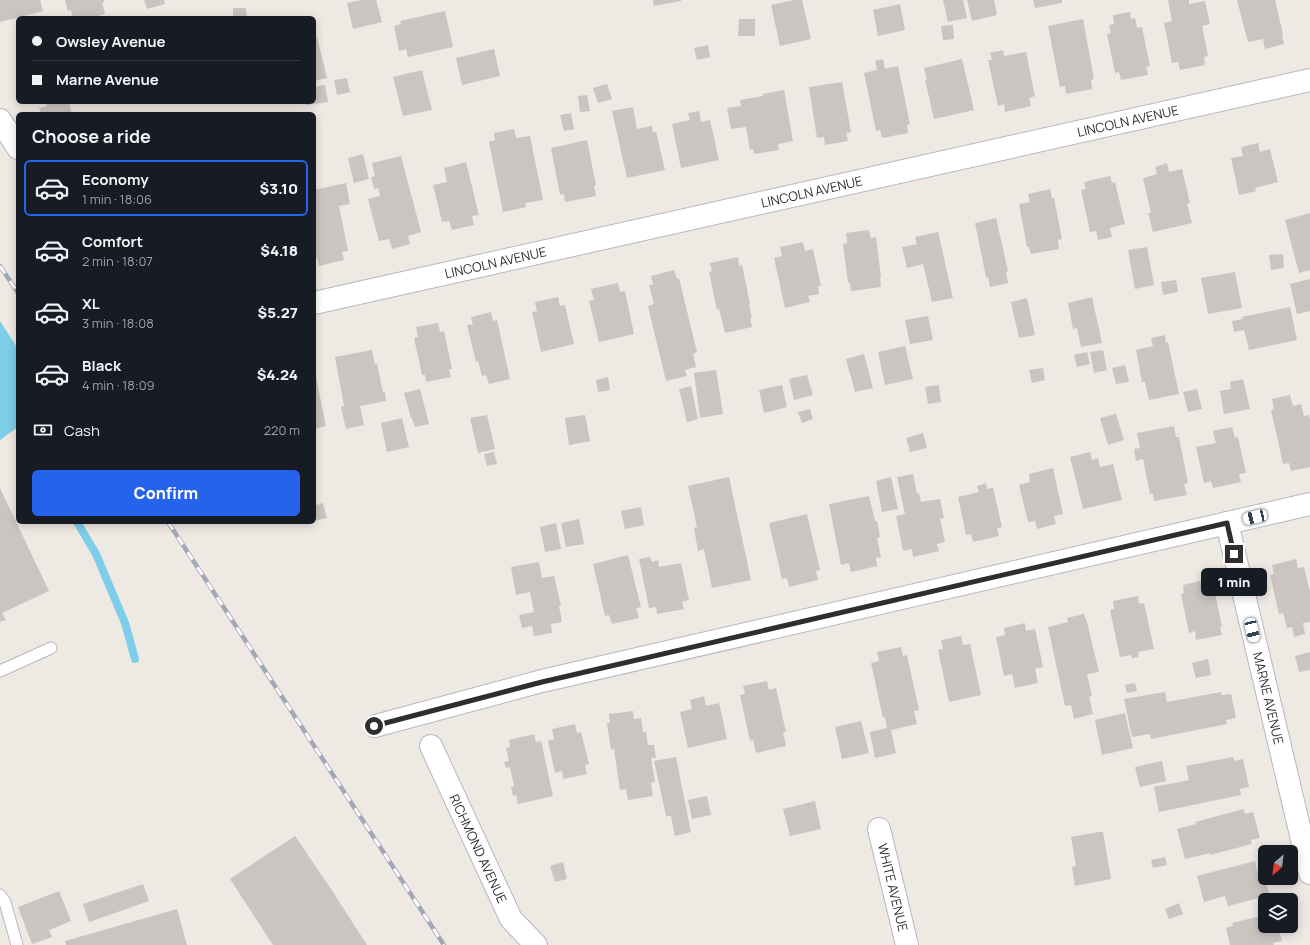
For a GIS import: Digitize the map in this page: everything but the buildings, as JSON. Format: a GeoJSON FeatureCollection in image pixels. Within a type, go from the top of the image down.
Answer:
{"type":"FeatureCollection","features":[{"type":"Feature","properties":{"kind":"street","name":"LINCOLN AVENUE"},"geometry":{"type":"LineString","coordinates":[[316,303],[1310,80]]}},
{"type":"Feature","properties":{"kind":"street"},"geometry":{"type":"LineString","coordinates":[[0,120],[16,145]]}},
{"type":"Feature","properties":{"kind":"street"},"geometry":{"type":"LineString","coordinates":[[374,726],[542,682],[1310,504]]}},
{"type":"Feature","properties":{"kind":"street","name":"MARNE AVENUE"},"geometry":{"type":"LineString","coordinates":[[1227,523],[1310,873]]}},
{"type":"Feature","properties":{"kind":"street","name":"RICHMOND AVENUE"},"geometry":{"type":"LineString","coordinates":[[431,746],[511,919],[536,945]]}},
{"type":"Feature","properties":{"kind":"street","name":"WHITE AVENUE"},"geometry":{"type":"LineString","coordinates":[[879,829],[903,944]]}},
{"type":"Feature","properties":{"kind":"lane"},"geometry":{"type":"LineString","coordinates":[[0,671],[50,648]]}},
{"type":"Feature","properties":{"kind":"lane"},"geometry":{"type":"LineString","coordinates":[[0,895],[5,902],[17,945]]}},
{"type":"Feature","properties":{"kind":"water"},"geometry":{"type":"Polygon","coordinates":[[[0,321],[16,346],[16,428],[0,440],[0,321]]]}},
{"type":"Feature","properties":{"kind":"waterway"},"geometry":{"type":"LineString","coordinates":[[78,524],[96,554],[125,623],[135,659]]}},
{"type":"Feature","properties":{"kind":"railway"},"geometry":{"type":"LineString","coordinates":[[0,266],[16,290]]}},
{"type":"Feature","properties":{"kind":"railway"},"geometry":{"type":"LineString","coordinates":[[169,524],[444,945]]}},
{"type":"Feature","properties":{"kind":"route"},"geometry":{"type":"LineString","coordinates":[[374,726],[542,682],[1227,523],[1234,554]]}}]}
